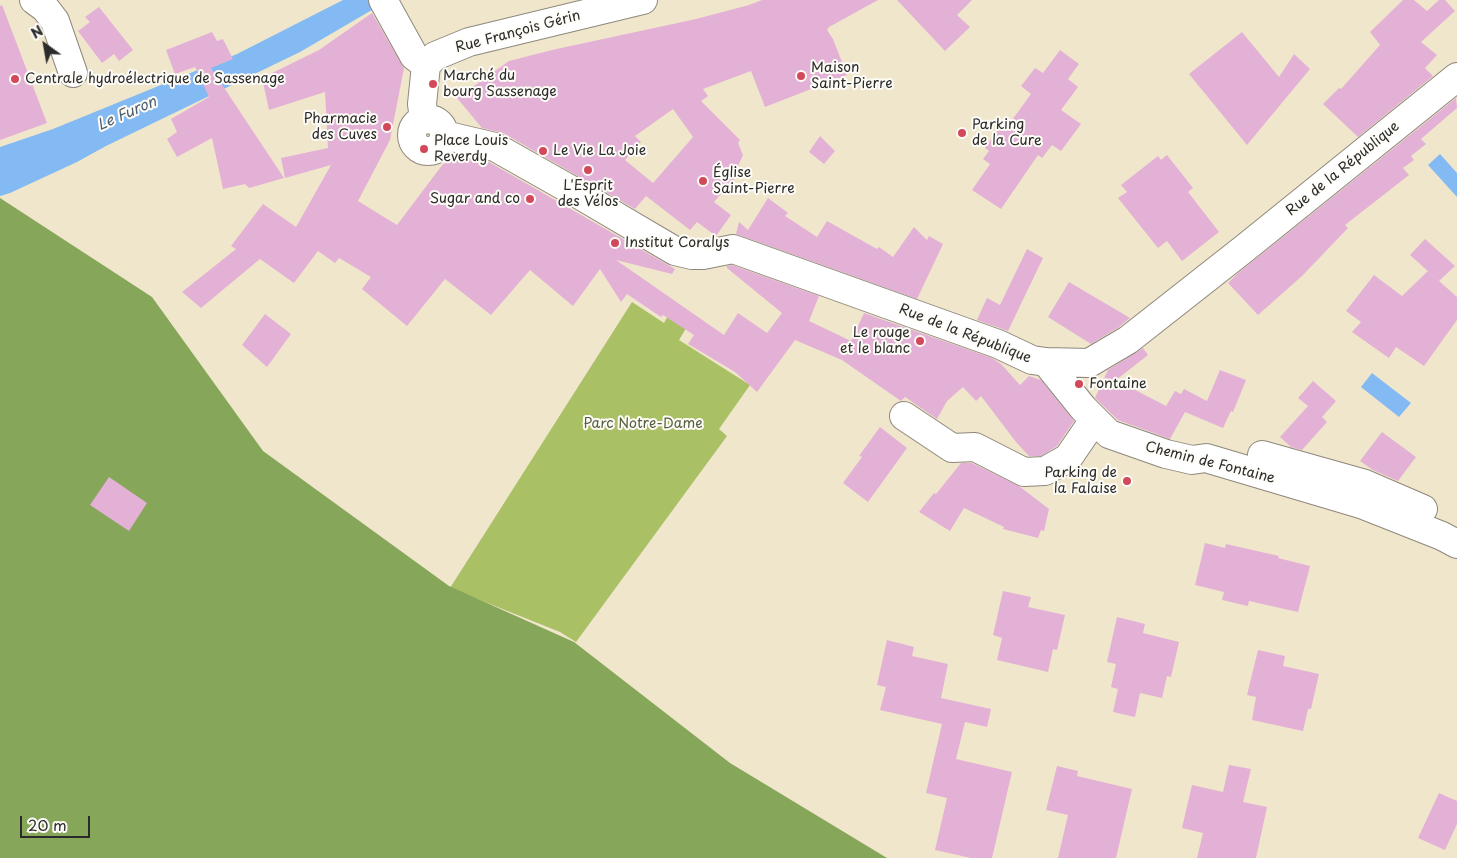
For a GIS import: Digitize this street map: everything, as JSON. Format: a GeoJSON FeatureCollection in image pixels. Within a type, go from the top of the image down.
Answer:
{"type":"FeatureCollection","features":[{"type":"Feature","properties":{"kind":"street"},"geometry":{"type":"LineString","coordinates":[[34,0],[45,8],[55,21],[73,73]]}},
{"type":"Feature","properties":{"kind":"street","name":"Rue François Gérin"},"geometry":{"type":"LineString","coordinates":[[426,65],[435,56],[469,42],[643,0]]}},
{"type":"Feature","properties":{"kind":"street"},"geometry":{"type":"LineString","coordinates":[[385,5],[414,56],[426,65]]}},
{"type":"Feature","properties":{"kind":"street","name":"Rue de la République"},"geometry":{"type":"LineString","coordinates":[[426,65],[422,104],[434,127],[495,147],[675,252],[692,256],[733,249],[998,344],[1032,360],[1089,364],[1128,340],[1246,248],[1457,77]]}},
{"type":"Feature","properties":{"kind":"street","name":"Chemin de Fontaine"},"geometry":{"type":"LineString","coordinates":[[1046,362],[1083,408],[1109,434],[1166,454],[1192,460],[1206,458],[1361,504],[1450,540]]}},
{"type":"Feature","properties":{"kind":"street"},"geometry":{"type":"LineString","coordinates":[[904,416],[952,448],[974,447],[1024,472],[1045,471],[1068,458],[1094,420]]}},
{"type":"Feature","properties":{"kind":"street"},"geometry":{"type":"LineString","coordinates":[[1262,454],[1365,484],[1433,514],[1441,518],[1450,540]]}},
{"type":"Feature","properties":{"kind":"green space"},"geometry":{"type":"Polygon","coordinates":[[[0,198],[152,297],[263,451],[449,586],[574,642],[730,763],[887,858],[0,858],[0,198]]]}},
{"type":"Feature","properties":{"kind":"green space","name":"Parc Notre-Dame"},"geometry":{"type":"Polygon","coordinates":[[[632,302],[664,323],[669,314],[688,325],[679,340],[750,385],[719,429],[727,436],[576,642],[560,632],[450,588],[632,302]]]}},
{"type":"Feature","properties":{"kind":"water","name":"Le Furon"},"geometry":{"type":"Polygon","coordinates":[[[343,0],[389,0],[300,52],[106,146],[77,162],[0,196],[0,147],[53,129],[237,54],[343,0]]]}},
{"type":"Feature","properties":{"kind":"water"},"geometry":{"type":"Polygon","coordinates":[[[1440,154],[1457,173],[1457,197],[1428,165],[1440,154]]]}},
{"type":"Feature","properties":{"kind":"water"},"geometry":{"type":"Polygon","coordinates":[[[1372,373],[1411,403],[1399,417],[1361,387],[1372,373]]]}},
{"type":"Feature","properties":{"kind":"building"},"geometry":{"type":"Polygon","coordinates":[[[762,0],[878,0],[829,27],[827,30],[833,39],[847,75],[765,107],[751,71],[703,89],[708,96],[701,101],[740,140],[738,143],[743,155],[734,175],[736,177],[714,202],[731,215],[716,236],[697,222],[690,230],[646,196],[635,209],[503,133],[482,128],[457,98],[509,61],[696,19],[762,0]],[[673,109],[635,136],[641,142],[625,160],[653,183],[693,137],[673,109]]]}},
{"type":"Feature","properties":{"kind":"building"},"geometry":{"type":"Polygon","coordinates":[[[897,0],[972,0],[957,15],[970,27],[945,51],[897,0]]]}},
{"type":"Feature","properties":{"kind":"building"},"geometry":{"type":"Polygon","coordinates":[[[1403,0],[1414,0],[1427,11],[1439,0],[1445,0],[1455,11],[1421,42],[1437,55],[1425,68],[1433,76],[1358,137],[1323,104],[1339,88],[1341,89],[1380,45],[1370,32],[1403,0]]]}},
{"type":"Feature","properties":{"kind":"building","name":"Centrale hydroélectrique de Sassenage"},"geometry":{"type":"Polygon","coordinates":[[[2,5],[47,123],[0,140],[0,6],[2,5]]]}},
{"type":"Feature","properties":{"kind":"building"},"geometry":{"type":"Polygon","coordinates":[[[99,7],[133,50],[119,61],[114,54],[102,63],[78,31],[90,22],[85,17],[99,7]]]}},
{"type":"Feature","properties":{"kind":"building"},"geometry":{"type":"Polygon","coordinates":[[[372,13],[404,68],[390,140],[358,201],[397,225],[443,164],[462,158],[473,158],[489,162],[675,269],[672,274],[616,260],[724,335],[738,313],[767,333],[782,313],[727,268],[727,266],[732,265],[819,296],[809,321],[851,341],[864,313],[992,358],[1001,364],[1020,385],[1029,376],[1041,380],[1074,421],[1057,446],[1041,456],[1029,456],[981,396],[976,401],[963,387],[947,401],[937,419],[905,397],[901,401],[842,360],[795,340],[757,392],[735,372],[688,344],[694,335],[663,315],[661,317],[627,294],[621,302],[600,269],[573,306],[530,270],[491,315],[445,279],[407,326],[362,289],[371,277],[339,258],[335,263],[318,251],[294,283],[260,259],[201,308],[182,292],[236,249],[231,246],[263,204],[296,227],[331,165],[285,178],[281,158],[328,148],[325,92],[269,110],[262,78],[319,50],[372,13]]]}},
{"type":"Feature","properties":{"kind":"building"},"geometry":{"type":"Polygon","coordinates":[[[212,32],[217,41],[223,39],[233,59],[211,68],[284,178],[249,188],[245,184],[223,189],[212,138],[177,157],[167,139],[177,132],[171,119],[209,97],[195,67],[175,74],[166,50],[212,32]]]}},
{"type":"Feature","properties":{"kind":"building"},"geometry":{"type":"Polygon","coordinates":[[[1242,32],[1279,77],[1294,54],[1310,69],[1247,145],[1189,74],[1242,32]]]}},
{"type":"Feature","properties":{"kind":"building"},"geometry":{"type":"Polygon","coordinates":[[[1060,50],[1079,64],[1068,79],[1078,87],[1061,110],[1081,124],[1061,151],[1052,145],[1042,158],[1038,155],[1001,209],[972,190],[990,164],[983,159],[989,151],[985,148],[999,128],[1004,131],[1031,94],[1021,86],[1035,68],[1043,73],[1060,50]]]}},
{"type":"Feature","properties":{"kind":"building"},"geometry":{"type":"Polygon","coordinates":[[[1456,98],[1457,108],[1421,139],[1426,144],[1411,156],[1414,160],[1403,168],[1409,175],[1345,225],[1348,228],[1302,276],[1258,315],[1228,283],[1456,98]]]}},
{"type":"Feature","properties":{"kind":"building"},"geometry":{"type":"Polygon","coordinates":[[[820,136],[835,151],[824,164],[809,152],[820,136]]]}},
{"type":"Feature","properties":{"kind":"building"},"geometry":{"type":"Polygon","coordinates":[[[1167,155],[1193,188],[1188,192],[1219,232],[1182,261],[1167,241],[1158,248],[1118,198],[1127,192],[1121,185],[1158,156],[1161,160],[1167,155]]]}},
{"type":"Feature","properties":{"kind":"building"},"geometry":{"type":"Polygon","coordinates":[[[768,198],[788,213],[785,216],[817,237],[827,221],[877,249],[879,247],[893,257],[914,227],[927,240],[929,236],[943,244],[917,299],[736,234],[739,222],[748,230],[768,198]]]}},
{"type":"Feature","properties":{"kind":"building"},"geometry":{"type":"Polygon","coordinates":[[[1425,239],[1455,266],[1439,281],[1410,255],[1425,239]]]}},
{"type":"Feature","properties":{"kind":"building"},"geometry":{"type":"Polygon","coordinates":[[[1027,249],[1043,258],[1008,331],[977,320],[987,298],[1000,305],[1027,249]]]}},
{"type":"Feature","properties":{"kind":"building"},"geometry":{"type":"Polygon","coordinates":[[[1428,271],[1457,297],[1457,320],[1424,366],[1396,347],[1389,358],[1352,332],[1361,322],[1346,311],[1374,275],[1402,296],[1428,271]]]}},
{"type":"Feature","properties":{"kind":"building"},"geometry":{"type":"Polygon","coordinates":[[[1069,282],[1130,318],[1091,344],[1048,317],[1069,282]]]}},
{"type":"Feature","properties":{"kind":"building"},"geometry":{"type":"Polygon","coordinates":[[[265,314],[291,334],[267,367],[242,345],[265,314]]]}},
{"type":"Feature","properties":{"kind":"building"},"geometry":{"type":"Polygon","coordinates":[[[1143,348],[1148,355],[1116,380],[1166,406],[1175,391],[1181,394],[1184,389],[1207,401],[1220,370],[1246,380],[1233,412],[1231,411],[1223,428],[1185,412],[1170,439],[1118,420],[1095,398],[1108,370],[1143,348]]]}},
{"type":"Feature","properties":{"kind":"building"},"geometry":{"type":"Polygon","coordinates":[[[1313,381],[1336,401],[1322,417],[1327,422],[1302,450],[1291,447],[1280,437],[1308,406],[1298,398],[1313,381]]]}},
{"type":"Feature","properties":{"kind":"building"},"geometry":{"type":"Polygon","coordinates":[[[880,427],[907,448],[868,502],[843,483],[862,457],[859,456],[880,427]]]}},
{"type":"Feature","properties":{"kind":"building"},"geometry":{"type":"Polygon","coordinates":[[[1382,432],[1416,457],[1398,481],[1373,470],[1360,461],[1382,432]]]}},
{"type":"Feature","properties":{"kind":"building"},"geometry":{"type":"Polygon","coordinates":[[[961,463],[972,463],[1019,486],[1049,509],[1044,531],[1041,530],[1038,538],[1003,529],[1004,527],[964,508],[950,531],[919,512],[961,463]]]}},
{"type":"Feature","properties":{"kind":"building"},"geometry":{"type":"Polygon","coordinates":[[[109,477],[147,503],[129,531],[90,505],[109,477]]]}},
{"type":"Feature","properties":{"kind":"building"},"geometry":{"type":"Polygon","coordinates":[[[1205,543],[1225,548],[1226,544],[1279,556],[1278,558],[1310,566],[1298,612],[1249,601],[1248,606],[1222,600],[1224,592],[1195,585],[1205,543]]]}},
{"type":"Feature","properties":{"kind":"building"},"geometry":{"type":"Polygon","coordinates":[[[1003,591],[1031,597],[1028,607],[1065,615],[1057,650],[1053,649],[1048,672],[997,660],[1002,638],[993,635],[1003,591]]]}},
{"type":"Feature","properties":{"kind":"building"},"geometry":{"type":"Polygon","coordinates":[[[1117,617],[1145,624],[1143,633],[1179,642],[1171,677],[1167,676],[1162,698],[1140,693],[1135,717],[1113,712],[1118,689],[1111,687],[1116,664],[1107,662],[1117,617]]]}},
{"type":"Feature","properties":{"kind":"building"},"geometry":{"type":"Polygon","coordinates":[[[887,640],[914,647],[912,656],[948,664],[941,698],[991,709],[987,727],[965,722],[956,759],[1012,772],[992,858],[971,858],[935,850],[947,798],[926,793],[942,724],[880,710],[886,687],[877,685],[887,640]]]}},
{"type":"Feature","properties":{"kind":"building"},"geometry":{"type":"Polygon","coordinates":[[[1258,650],[1285,656],[1283,666],[1319,674],[1311,709],[1308,709],[1303,731],[1252,720],[1256,697],[1247,695],[1258,650]]]}},
{"type":"Feature","properties":{"kind":"building"},"geometry":{"type":"Polygon","coordinates":[[[1229,765],[1251,769],[1243,802],[1267,807],[1256,858],[1197,858],[1203,833],[1182,828],[1192,785],[1223,792],[1229,765]]]}},
{"type":"Feature","properties":{"kind":"building"},"geometry":{"type":"Polygon","coordinates":[[[1057,766],[1078,771],[1077,776],[1132,789],[1116,858],[1058,858],[1068,815],[1046,810],[1057,766]]]}},
{"type":"Feature","properties":{"kind":"building"},"geometry":{"type":"Polygon","coordinates":[[[1439,793],[1457,801],[1457,824],[1445,850],[1418,838],[1439,793]]]}},
{"type":"Feature","properties":{"kind":"place","name":"Maison Saint-Pierre"},"geometry":{"type":"Point","coordinates":[801,76]}},
{"type":"Feature","properties":{"kind":"place","name":"Centrale hydroélectrique de Sassenage"},"geometry":{"type":"Point","coordinates":[15,79]}},
{"type":"Feature","properties":{"kind":"place","name":"Marché du bourg Sassenage"},"geometry":{"type":"Point","coordinates":[433,84]}},
{"type":"Feature","properties":{"kind":"place","name":"Pharmacie des Cuves"},"geometry":{"type":"Point","coordinates":[387,127]}},
{"type":"Feature","properties":{"kind":"place","name":"Parking de la Cure"},"geometry":{"type":"Point","coordinates":[962,133]}},
{"type":"Feature","properties":{"kind":"place","name":"Place Louis Reverdy"},"geometry":{"type":"Point","coordinates":[424,149]}},
{"type":"Feature","properties":{"kind":"place","name":"Le Vie La Joie"},"geometry":{"type":"Point","coordinates":[543,151]}},
{"type":"Feature","properties":{"kind":"place","name":"L'Esprit des Vélos"},"geometry":{"type":"Point","coordinates":[588,170]}},
{"type":"Feature","properties":{"kind":"place","name":"Église Saint-Pierre"},"geometry":{"type":"Point","coordinates":[703,181]}},
{"type":"Feature","properties":{"kind":"place","name":"Sugar and co"},"geometry":{"type":"Point","coordinates":[530,199]}},
{"type":"Feature","properties":{"kind":"place","name":"Institut Coralys"},"geometry":{"type":"Point","coordinates":[615,243]}},
{"type":"Feature","properties":{"kind":"place","name":"Le rouge et le blanc"},"geometry":{"type":"Point","coordinates":[920,341]}},
{"type":"Feature","properties":{"kind":"place","name":"Fontaine"},"geometry":{"type":"Point","coordinates":[1079,384]}},
{"type":"Feature","properties":{"kind":"place","name":"Parking de la Falaise"},"geometry":{"type":"Point","coordinates":[1127,481]}}]}
